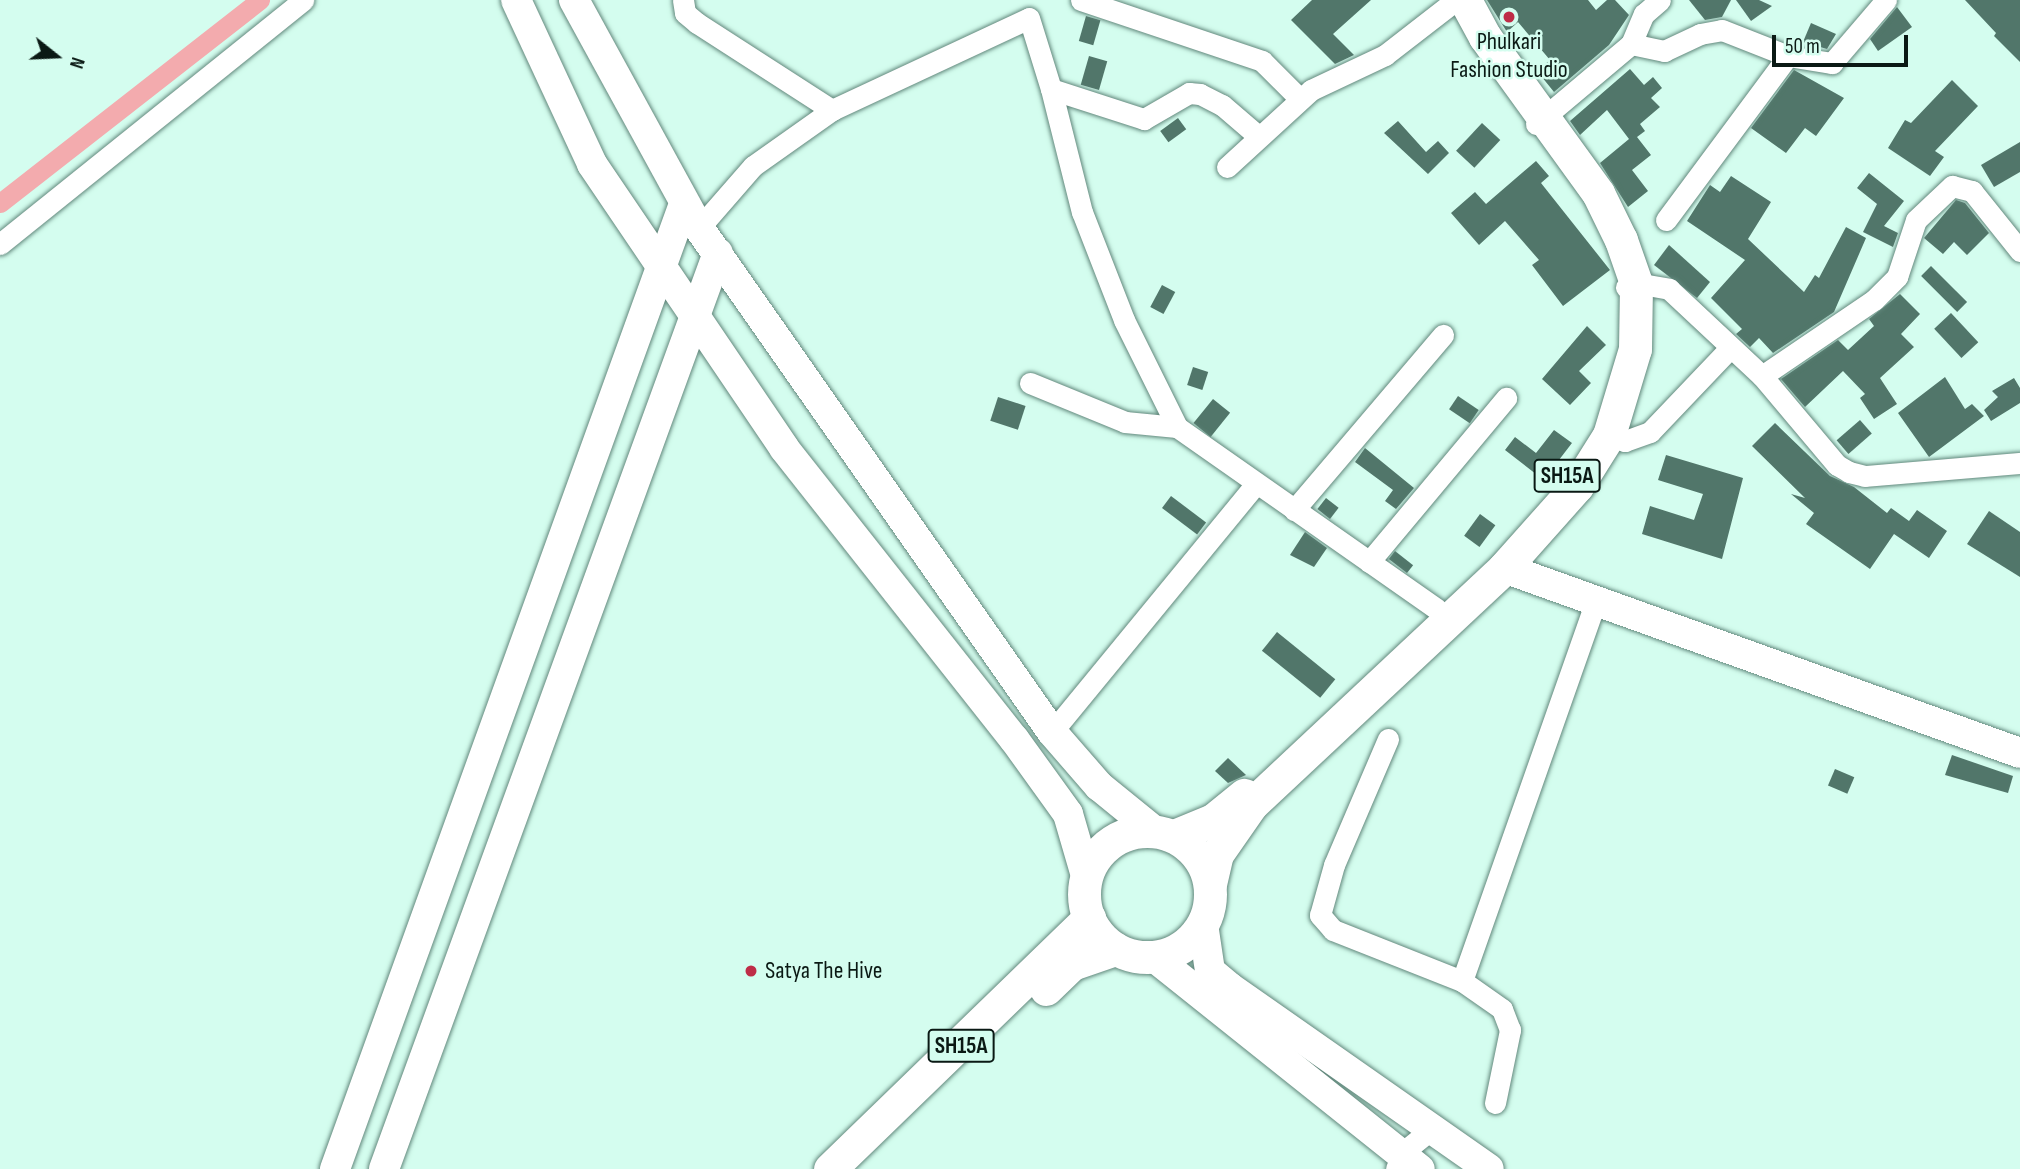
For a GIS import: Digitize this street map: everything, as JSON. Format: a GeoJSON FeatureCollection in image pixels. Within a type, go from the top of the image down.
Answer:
{"type":"FeatureCollection","features":[{"type":"Feature","properties":{"kind":"main road","name":"SH15A"},"geometry":{"type":"LineString","coordinates":[[1164,833],[1213,820],[1504,568],[1577,486],[1609,435],[1634,349],[1628,286],[1598,223],[1538,122],[1474,42],[1456,1]]}},
{"type":"Feature","properties":{"kind":"main road","name":"SH15A"},"geometry":{"type":"LineString","coordinates":[[1210,884],[1217,854],[1251,806],[1374,680],[1437,609],[1535,513],[1589,445],[1606,410],[1621,357],[1628,286]]}},
{"type":"Feature","properties":{"kind":"main road"},"geometry":{"type":"LineString","coordinates":[[1131,832],[1164,833],[1192,848],[1210,884],[1203,924],[1174,951],[1154,957],[1115,948],[1089,918],[1086,876],[1096,857],[1111,841],[1131,832]]}},
{"type":"Feature","properties":{"kind":"main road","name":"SH15A"},"geometry":{"type":"LineString","coordinates":[[830,1169],[991,1018],[1089,918]]}},
{"type":"Feature","properties":{"kind":"main road","name":"SH15A"},"geometry":{"type":"LineString","coordinates":[[858,1169],[1072,964],[1115,948]]}},
{"type":"Feature","properties":{"kind":"street"},"geometry":{"type":"LineString","coordinates":[[0,244],[303,0]]}},
{"type":"Feature","properties":{"kind":"street"},"geometry":{"type":"LineString","coordinates":[[516,0],[592,164],[659,267],[784,448],[1060,804],[1079,842],[1086,876]]}},
{"type":"Feature","properties":{"kind":"street"},"geometry":{"type":"LineString","coordinates":[[574,0],[692,216],[1052,732],[1099,786],[1164,833]]}},
{"type":"Feature","properties":{"kind":"street"},"geometry":{"type":"LineString","coordinates":[[684,0],[685,13],[697,23],[832,110]]}},
{"type":"Feature","properties":{"kind":"street"},"geometry":{"type":"LineString","coordinates":[[1081,0],[1262,61],[1300,99]]}},
{"type":"Feature","properties":{"kind":"street"},"geometry":{"type":"LineString","coordinates":[[1538,122],[1631,44],[1644,14],[1660,0]]}},
{"type":"Feature","properties":{"kind":"street"},"geometry":{"type":"LineString","coordinates":[[1631,44],[1664,51],[1700,34],[1721,30],[1788,56],[1832,63],[1886,0]]}},
{"type":"Feature","properties":{"kind":"street"},"geometry":{"type":"LineString","coordinates":[[1227,167],[1300,99],[1384,55],[1456,1]]}},
{"type":"Feature","properties":{"kind":"street"},"geometry":{"type":"LineString","coordinates":[[335,1169],[659,267],[692,216],[753,166],[832,110],[1031,9],[1082,212],[1124,320],[1177,427],[1437,609]]}},
{"type":"Feature","properties":{"kind":"street"},"geometry":{"type":"LineString","coordinates":[[1666,220],[1788,56]]}},
{"type":"Feature","properties":{"kind":"street"},"geometry":{"type":"LineString","coordinates":[[1051,89],[1144,119],[1189,93],[1200,94],[1222,105],[1258,136]]}},
{"type":"Feature","properties":{"kind":"street"},"geometry":{"type":"LineString","coordinates":[[1762,376],[1874,300],[1897,277],[1916,220],[1952,186],[1972,191],[2020,251]]}},
{"type":"Feature","properties":{"kind":"street"},"geometry":{"type":"LineString","coordinates":[[384,1169],[692,316],[718,253]]}},
{"type":"Feature","properties":{"kind":"street"},"geometry":{"type":"LineString","coordinates":[[1628,286],[1669,289],[1729,349],[1762,376],[1837,465],[1850,472],[1865,476],[2020,463]]}},
{"type":"Feature","properties":{"kind":"street"},"geometry":{"type":"LineString","coordinates":[[1294,510],[1443,335]]}},
{"type":"Feature","properties":{"kind":"street"},"geometry":{"type":"LineString","coordinates":[[1609,435],[1625,441],[1650,432],[1729,349]]}},
{"type":"Feature","properties":{"kind":"street"},"geometry":{"type":"LineString","coordinates":[[1030,383],[1125,422],[1177,427]]}},
{"type":"Feature","properties":{"kind":"street"},"geometry":{"type":"LineString","coordinates":[[1369,562],[1506,398]]}},
{"type":"Feature","properties":{"kind":"street"},"geometry":{"type":"LineString","coordinates":[[1052,732],[1256,484]]}},
{"type":"Feature","properties":{"kind":"street"},"geometry":{"type":"LineString","coordinates":[[551,566],[593,588]]}},
{"type":"Feature","properties":{"kind":"street"},"geometry":{"type":"LineString","coordinates":[[1504,568],[2020,753]]}},
{"type":"Feature","properties":{"kind":"street"},"geometry":{"type":"LineString","coordinates":[[1462,981],[1596,600]]}},
{"type":"Feature","properties":{"kind":"street"},"geometry":{"type":"LineString","coordinates":[[1388,739],[1334,865],[1320,915],[1333,930],[1462,981],[1502,1009],[1510,1030],[1495,1103]]}},
{"type":"Feature","properties":{"kind":"street"},"geometry":{"type":"LineString","coordinates":[[1203,924],[1210,971],[1434,1127],[1489,1169]]}},
{"type":"Feature","properties":{"kind":"street"},"geometry":{"type":"LineString","coordinates":[[1154,957],[1406,1164],[1434,1127]]}},
{"type":"Feature","properties":{"kind":"building"},"geometry":{"type":"Polygon","coordinates":[[[1312,0],[1371,0],[1333,34],[1354,55],[1335,64],[1291,20],[1312,0]]]}},
{"type":"Feature","properties":{"kind":"building"},"geometry":{"type":"Polygon","coordinates":[[[1487,0],[1588,0],[1596,10],[1607,0],[1615,0],[1629,15],[1609,45],[1554,92],[1537,71],[1550,60],[1518,22],[1507,32],[1487,0]]]}},
{"type":"Feature","properties":{"kind":"building"},"geometry":{"type":"Polygon","coordinates":[[[1689,0],[1731,0],[1722,17],[1705,20],[1689,0]]]}},
{"type":"Feature","properties":{"kind":"building"},"geometry":{"type":"Polygon","coordinates":[[[1736,0],[1759,0],[1772,6],[1751,21],[1736,0]]]}},
{"type":"Feature","properties":{"kind":"building"},"geometry":{"type":"Polygon","coordinates":[[[1965,0],[2020,0],[2020,62],[1994,36],[1996,33],[1965,0]]]}},
{"type":"Feature","properties":{"kind":"building"},"geometry":{"type":"Polygon","coordinates":[[[1897,7],[1912,27],[1878,51],[1870,39],[1897,7]]]}},
{"type":"Feature","properties":{"kind":"building"},"geometry":{"type":"Polygon","coordinates":[[[1086,16],[1100,20],[1093,45],[1079,41],[1086,16]]]}},
{"type":"Feature","properties":{"kind":"building"},"geometry":{"type":"Polygon","coordinates":[[[1811,23],[1836,34],[1827,49],[1803,42],[1811,23]]]}},
{"type":"Feature","properties":{"kind":"building"},"geometry":{"type":"Polygon","coordinates":[[[1089,56],[1107,61],[1099,90],[1081,85],[1089,56]]]}},
{"type":"Feature","properties":{"kind":"building"},"geometry":{"type":"Polygon","coordinates":[[[1630,69],[1644,85],[1653,77],[1662,88],[1651,98],[1660,107],[1640,124],[1645,131],[1637,137],[1651,155],[1632,170],[1648,191],[1628,207],[1600,163],[1629,139],[1607,110],[1580,135],[1570,121],[1630,69]]]}},
{"type":"Feature","properties":{"kind":"building"},"geometry":{"type":"Polygon","coordinates":[[[1794,70],[1844,98],[1816,136],[1805,128],[1786,153],[1751,128],[1794,70]]]}},
{"type":"Feature","properties":{"kind":"building"},"geometry":{"type":"Polygon","coordinates":[[[1952,80],[1978,106],[1935,151],[1944,157],[1930,176],[1888,148],[1905,120],[1911,123],[1952,80]]]}},
{"type":"Feature","properties":{"kind":"building"},"geometry":{"type":"Polygon","coordinates":[[[1178,118],[1186,129],[1168,142],[1160,131],[1178,118]]]}},
{"type":"Feature","properties":{"kind":"building"},"geometry":{"type":"Polygon","coordinates":[[[1398,121],[1426,152],[1438,141],[1449,153],[1428,174],[1384,133],[1398,121]]]}},
{"type":"Feature","properties":{"kind":"building"},"geometry":{"type":"Polygon","coordinates":[[[1482,123],[1500,140],[1474,168],[1456,151],[1482,123]]]}},
{"type":"Feature","properties":{"kind":"building"},"geometry":{"type":"Polygon","coordinates":[[[2020,142],[2020,172],[1994,187],[1981,165],[2020,142]]]}},
{"type":"Feature","properties":{"kind":"building"},"geometry":{"type":"Polygon","coordinates":[[[1536,161],[1549,176],[1541,183],[1610,270],[1563,306],[1532,265],[1539,260],[1505,221],[1479,245],[1451,213],[1475,192],[1486,204],[1536,161]]]}},
{"type":"Feature","properties":{"kind":"building"},"geometry":{"type":"Polygon","coordinates":[[[1869,173],[1904,201],[1884,226],[1898,233],[1893,247],[1863,232],[1877,204],[1857,188],[1869,173]]]}},
{"type":"Feature","properties":{"kind":"building"},"geometry":{"type":"Polygon","coordinates":[[[1731,176],[1771,202],[1748,239],[1804,292],[1815,275],[1819,278],[1846,227],[1866,238],[1834,312],[1773,353],[1759,338],[1750,347],[1736,334],[1742,329],[1711,298],[1745,260],[1687,221],[1710,185],[1720,192],[1731,176]]]}},
{"type":"Feature","properties":{"kind":"building"},"geometry":{"type":"Polygon","coordinates":[[[1956,200],[1965,203],[1989,233],[1967,255],[1954,242],[1943,254],[1924,238],[1956,200]]]}},
{"type":"Feature","properties":{"kind":"building"},"geometry":{"type":"Polygon","coordinates":[[[1669,245],[1710,282],[1697,298],[1654,265],[1669,245]]]}},
{"type":"Feature","properties":{"kind":"building"},"geometry":{"type":"Polygon","coordinates":[[[1931,266],[1967,302],[1957,312],[1921,276],[1931,266]]]}},
{"type":"Feature","properties":{"kind":"building"},"geometry":{"type":"Polygon","coordinates":[[[1162,285],[1175,292],[1164,314],[1150,307],[1162,285]]]}},
{"type":"Feature","properties":{"kind":"building"},"geometry":{"type":"Polygon","coordinates":[[[1900,294],[1920,314],[1901,334],[1914,347],[1880,378],[1897,404],[1874,419],[1860,398],[1865,394],[1843,371],[1805,407],[1781,379],[1838,340],[1848,350],[1874,326],[1869,319],[1900,294]]]}},
{"type":"Feature","properties":{"kind":"building"},"geometry":{"type":"Polygon","coordinates":[[[1951,313],[1978,342],[1961,358],[1934,329],[1951,313]]]}},
{"type":"Feature","properties":{"kind":"building"},"geometry":{"type":"Polygon","coordinates":[[[1587,326],[1606,345],[1579,371],[1591,383],[1570,405],[1542,379],[1587,326]]]}},
{"type":"Feature","properties":{"kind":"building"},"geometry":{"type":"Polygon","coordinates":[[[1193,367],[1208,372],[1202,390],[1187,385],[1193,367]]]}},
{"type":"Feature","properties":{"kind":"building"},"geometry":{"type":"Polygon","coordinates":[[[1945,377],[1965,409],[1972,404],[1984,416],[1929,457],[1898,413],[1945,377]]]}},
{"type":"Feature","properties":{"kind":"building"},"geometry":{"type":"Polygon","coordinates":[[[2014,378],[2020,388],[2020,403],[1991,421],[1984,410],[1998,397],[1992,391],[2014,378]]]}},
{"type":"Feature","properties":{"kind":"building"},"geometry":{"type":"Polygon","coordinates":[[[1458,396],[1479,410],[1470,423],[1449,409],[1458,396]]]}},
{"type":"Feature","properties":{"kind":"building"},"geometry":{"type":"Polygon","coordinates":[[[998,397],[1026,406],[1018,430],[990,421],[998,397]]]}},
{"type":"Feature","properties":{"kind":"building"},"geometry":{"type":"Polygon","coordinates":[[[1213,399],[1230,413],[1211,437],[1193,423],[1213,399]]]}},
{"type":"Feature","properties":{"kind":"building"},"geometry":{"type":"Polygon","coordinates":[[[1860,420],[1872,434],[1848,454],[1837,440],[1860,420]]]}},
{"type":"Feature","properties":{"kind":"building"},"geometry":{"type":"Polygon","coordinates":[[[1775,423],[1830,476],[1854,487],[1887,513],[1891,508],[1909,521],[1917,510],[1947,531],[1929,558],[1894,534],[1870,569],[1806,524],[1814,513],[1791,494],[1805,498],[1752,446],[1775,423]]]}},
{"type":"Feature","properties":{"kind":"building"},"geometry":{"type":"Polygon","coordinates":[[[1554,430],[1572,443],[1552,469],[1559,473],[1550,485],[1505,450],[1515,437],[1536,453],[1554,430]]]}},
{"type":"Feature","properties":{"kind":"building"},"geometry":{"type":"Polygon","coordinates":[[[1365,448],[1414,488],[1396,509],[1385,501],[1393,490],[1355,462],[1365,448]]]}},
{"type":"Feature","properties":{"kind":"building"},"geometry":{"type":"Polygon","coordinates":[[[1666,455],[1743,478],[1722,559],[1642,534],[1650,506],[1694,520],[1703,494],[1658,480],[1666,455]]]}},
{"type":"Feature","properties":{"kind":"building"},"geometry":{"type":"Polygon","coordinates":[[[1171,496],[1206,522],[1197,534],[1162,508],[1171,496]]]}},
{"type":"Feature","properties":{"kind":"building"},"geometry":{"type":"Polygon","coordinates":[[[1326,498],[1339,508],[1330,519],[1317,509],[1326,498]]]}},
{"type":"Feature","properties":{"kind":"building"},"geometry":{"type":"Polygon","coordinates":[[[1989,511],[2020,532],[2020,577],[1967,544],[1989,511]]]}},
{"type":"Feature","properties":{"kind":"building"},"geometry":{"type":"Polygon","coordinates":[[[1480,514],[1495,525],[1480,547],[1464,536],[1480,514]]]}},
{"type":"Feature","properties":{"kind":"building"},"geometry":{"type":"Polygon","coordinates":[[[1305,532],[1327,548],[1314,567],[1290,555],[1305,532]]]}},
{"type":"Feature","properties":{"kind":"building"},"geometry":{"type":"Polygon","coordinates":[[[1395,551],[1413,565],[1407,573],[1389,559],[1395,551]]]}},
{"type":"Feature","properties":{"kind":"building"},"geometry":{"type":"Polygon","coordinates":[[[1277,632],[1335,679],[1320,698],[1262,651],[1277,632]]]}},
{"type":"Feature","properties":{"kind":"building"},"geometry":{"type":"Polygon","coordinates":[[[1952,755],[2013,776],[2008,793],[1945,775],[1952,755]]]}},
{"type":"Feature","properties":{"kind":"building"},"geometry":{"type":"Polygon","coordinates":[[[1228,758],[1246,775],[1228,783],[1215,771],[1228,758]]]}},
{"type":"Feature","properties":{"kind":"building"},"geometry":{"type":"Polygon","coordinates":[[[1835,769],[1854,777],[1847,794],[1828,786],[1835,769]]]}},
{"type":"Feature","properties":{"kind":"waterway"},"geometry":{"type":"LineString","coordinates":[[0,203],[260,0]]}},
{"type":"Feature","properties":{"kind":"place","name":"Phulkari Fashion Studio"},"geometry":{"type":"Point","coordinates":[1509,17]}},
{"type":"Feature","properties":{"kind":"place","name":"Satya The Hive"},"geometry":{"type":"Point","coordinates":[751,971]}}]}
